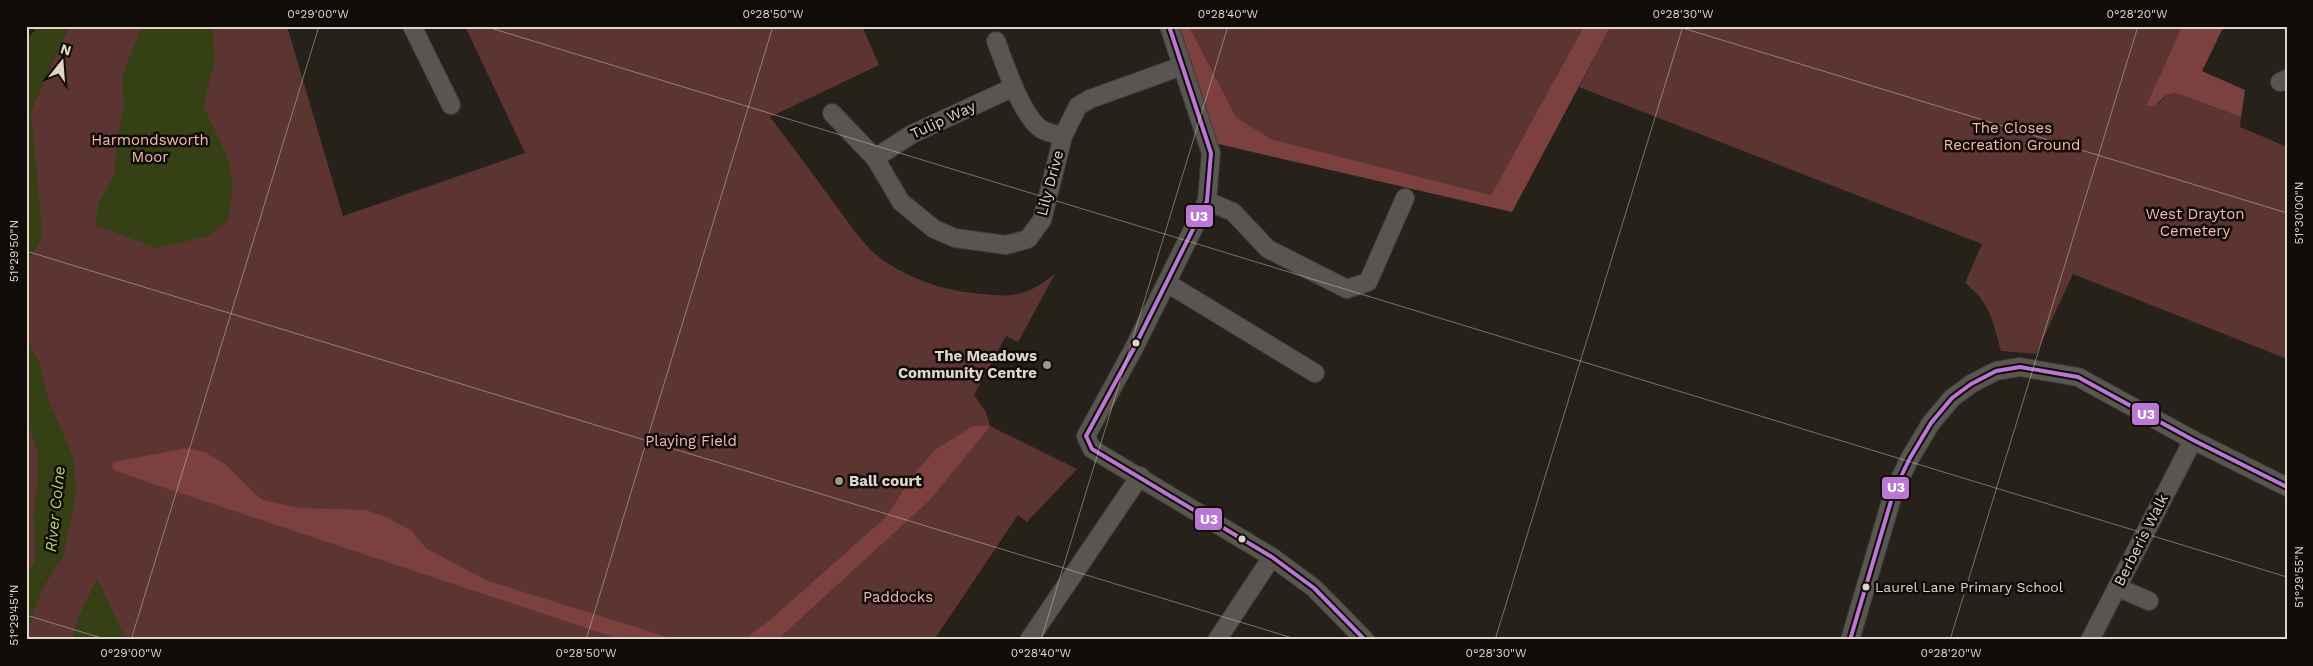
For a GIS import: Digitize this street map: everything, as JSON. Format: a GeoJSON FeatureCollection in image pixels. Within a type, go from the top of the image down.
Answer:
{"type":"FeatureCollection","features":[{"type":"Feature","properties":{"kind":"street"},"geometry":{"type":"LineString","coordinates":[[412,26],[450,105]]}},
{"type":"Feature","properties":{"kind":"street"},"geometry":{"type":"LineString","coordinates":[[1169,26],[1211,153],[1207,201],[1134,348],[1086,436],[1092,449],[1140,476],[1272,558],[1314,588],[1365,640]]}},
{"type":"Feature","properties":{"kind":"street"},"geometry":{"type":"LineString","coordinates":[[996,41],[1014,87],[1030,119],[1047,132],[1063,136]]}},
{"type":"Feature","properties":{"kind":"street","name":"Lily Drive"},"geometry":{"type":"LineString","coordinates":[[832,113],[875,158],[901,202],[934,228],[955,238],[1006,245],[1028,239],[1042,220],[1063,136],[1078,106],[1090,99],[1182,66]]}},
{"type":"Feature","properties":{"kind":"street","name":"Tulip Way"},"geometry":{"type":"LineString","coordinates":[[875,158],[912,134],[1014,87]]}},
{"type":"Feature","properties":{"kind":"street"},"geometry":{"type":"LineString","coordinates":[[1207,201],[1234,212],[1268,250],[1347,288],[1368,282],[1405,198]]}},
{"type":"Feature","properties":{"kind":"street"},"geometry":{"type":"LineString","coordinates":[[1167,283],[1315,373]]}},
{"type":"Feature","properties":{"kind":"street"},"geometry":{"type":"LineString","coordinates":[[1850,640],[1894,491],[1931,423],[1952,398],[1971,384],[1996,371],[2020,367],[2078,377],[2193,440],[2287,487]]}},
{"type":"Feature","properties":{"kind":"street","name":"Berberis Walk"},"geometry":{"type":"LineString","coordinates":[[2090,640],[2193,440]]}},
{"type":"Feature","properties":{"kind":"street"},"geometry":{"type":"LineString","coordinates":[[1029,640],[1140,476]]}},
{"type":"Feature","properties":{"kind":"street"},"geometry":{"type":"LineString","coordinates":[[1217,640],[1272,558]]}},
{"type":"Feature","properties":{"kind":"street"},"geometry":{"type":"LineString","coordinates":[[2117,587],[2149,601]]}},
{"type":"Feature","properties":{"kind":"green space"},"geometry":{"type":"Polygon","coordinates":[[[69,26],[287,26],[343,216],[525,153],[465,26],[862,26],[879,65],[770,117],[858,235],[872,251],[897,269],[917,279],[962,292],[998,295],[1025,292],[1055,274],[1018,342],[1006,336],[974,395],[986,412],[990,426],[1077,469],[1027,522],[1018,515],[934,640],[26,640],[26,111],[31,110],[69,26]]]}},
{"type":"Feature","properties":{"kind":"green space"},"geometry":{"type":"Polygon","coordinates":[[[1189,26],[1584,26],[1491,195],[1271,139],[1236,117],[1189,26]]]}},
{"type":"Feature","properties":{"kind":"green space","name":"The Closes Recreation Ground"},"geometry":{"type":"Polygon","coordinates":[[[1611,26],[2182,26],[2146,106],[2159,103],[2166,95],[2176,93],[2241,117],[2240,127],[2287,147],[2287,359],[2073,274],[2036,354],[2001,351],[1993,322],[1985,305],[1965,283],[1982,244],[1579,87],[1611,26]]]}},
{"type":"Feature","properties":{"kind":"shaded area"},"geometry":{"type":"Polygon","coordinates":[[[1174,26],[1189,26],[1236,117],[1271,139],[1491,195],[1584,26],[1611,26],[1512,212],[1214,143],[1174,26]]]}},
{"type":"Feature","properties":{"kind":"shaded area"},"geometry":{"type":"Polygon","coordinates":[[[2182,26],[2224,26],[2202,71],[2245,90],[2241,117],[2176,93],[2166,95],[2154,106],[2146,106],[2182,26]]]}},
{"type":"Feature","properties":{"kind":"shaded area"},"geometry":{"type":"Polygon","coordinates":[[[973,426],[990,426],[931,499],[777,640],[744,640],[770,620],[886,517],[914,474],[935,450],[973,426]]]}},
{"type":"Feature","properties":{"kind":"shaded area"},"geometry":{"type":"Polygon","coordinates":[[[187,448],[204,452],[225,464],[262,500],[300,508],[366,510],[388,518],[412,531],[427,549],[488,581],[677,640],[622,640],[147,482],[114,470],[112,467],[113,462],[187,448]]]}},
{"type":"Feature","properties":{"kind":"water"},"geometry":{"type":"Polygon","coordinates":[[[39,26],[69,26],[31,110],[42,231],[39,243],[26,265],[26,40],[39,26]]]}},
{"type":"Feature","properties":{"kind":"water"},"geometry":{"type":"Polygon","coordinates":[[[142,26],[212,26],[215,61],[203,106],[227,156],[233,182],[229,216],[225,223],[208,236],[157,248],[95,225],[99,201],[114,176],[117,140],[124,106],[122,76],[142,26]]]}},
{"type":"Feature","properties":{"kind":"water","name":"River Colne"},"geometry":{"type":"Polygon","coordinates":[[[26,337],[40,364],[48,399],[72,454],[75,469],[76,495],[63,557],[42,589],[26,634],[26,574],[35,562],[34,510],[37,487],[37,449],[26,419],[26,337]]]}},
{"type":"Feature","properties":{"kind":"water"},"geometry":{"type":"Polygon","coordinates":[[[97,578],[126,640],[72,640],[77,621],[97,578]]]}},
{"type":"Feature","properties":{"kind":"transit line","name":"U3"},"geometry":{"type":"LineString","coordinates":[[1169,26],[1211,153],[1207,201],[1134,348],[1086,436],[1092,449],[1272,557],[1314,588],[1365,640]]}},
{"type":"Feature","properties":{"kind":"transit line","name":"U3"},"geometry":{"type":"LineString","coordinates":[[1850,640],[1894,491],[1910,458],[1931,423],[1952,398],[1971,384],[1996,371],[2020,367],[2078,377],[2193,440],[2287,487]]}},
{"type":"Feature","properties":{"kind":"place","name":"The Meadows Community Centre"},"geometry":{"type":"Point","coordinates":[1047,365]}},
{"type":"Feature","properties":{"kind":"place","name":"Ball court"},"geometry":{"type":"Point","coordinates":[839,481]}},
{"type":"Feature","properties":{"kind":"place","name":"Laurel Lane Primary School"},"geometry":{"type":"Point","coordinates":[1866,587]}},
{"type":"Feature","properties":{"kind":"park label","name":"Harmondsworth Moor"},"geometry":{"type":"Point","coordinates":[150,148]}},
{"type":"Feature","properties":{"kind":"park label","name":"West Drayton Cemetery"},"geometry":{"type":"Point","coordinates":[2195,222]}},
{"type":"Feature","properties":{"kind":"park label","name":"Playing Field"},"geometry":{"type":"Point","coordinates":[691,441]}},
{"type":"Feature","properties":{"kind":"park label","name":"Paddocks"},"geometry":{"type":"Point","coordinates":[898,597]}}]}
